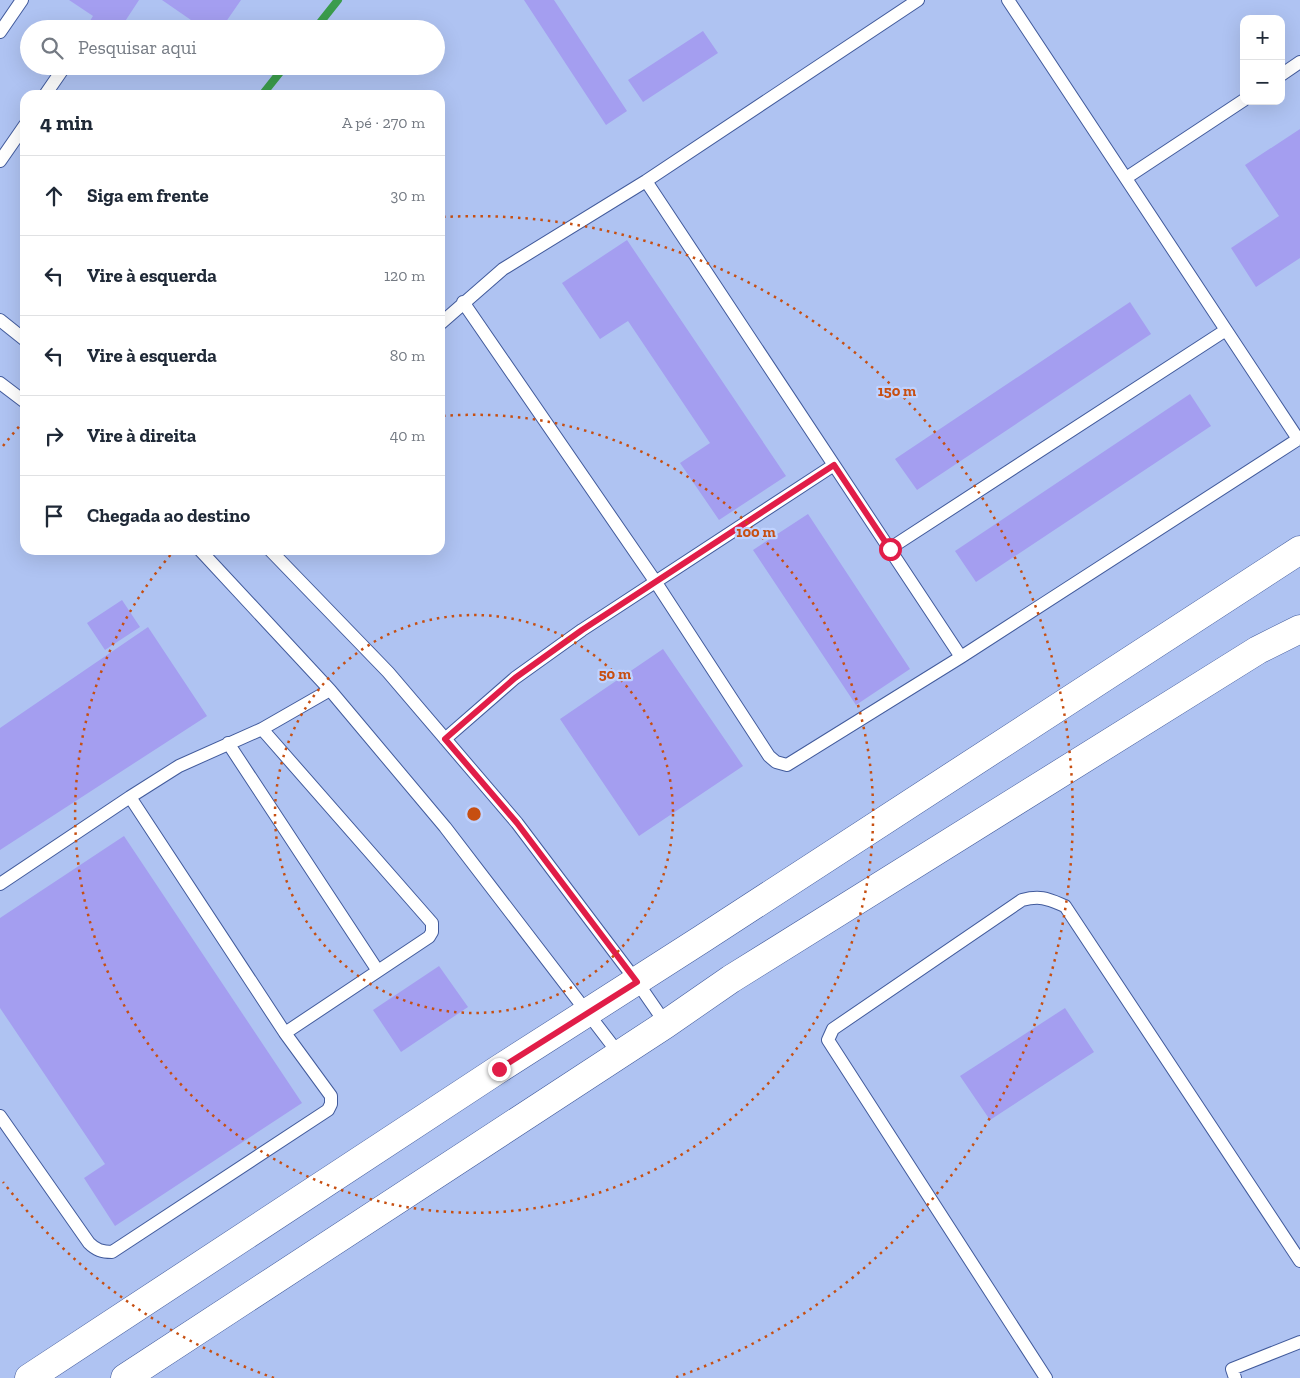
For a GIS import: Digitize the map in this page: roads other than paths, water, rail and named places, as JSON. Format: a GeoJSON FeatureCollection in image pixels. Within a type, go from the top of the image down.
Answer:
{"type":"FeatureCollection","features":[{"type":"Feature","properties":{"kind":"street"},"geometry":{"type":"LineString","coordinates":[[29,1378],[490,1075],[637,982],[1300,550]]}},
{"type":"Feature","properties":{"kind":"street"},"geometry":{"type":"LineString","coordinates":[[125,1378],[666,1024],[731,979],[1258,650],[1300,629]]}},
{"type":"Feature","properties":{"kind":"lane"},"geometry":{"type":"LineString","coordinates":[[0,32],[22,0]]}},
{"type":"Feature","properties":{"kind":"lane"},"geometry":{"type":"LineString","coordinates":[[445,319],[503,269],[646,180],[918,0]]}},
{"type":"Feature","properties":{"kind":"lane"},"geometry":{"type":"LineString","coordinates":[[463,302],[655,581],[769,756],[776,762],[787,765],[961,658],[1299,438],[1008,0]]}},
{"type":"Feature","properties":{"kind":"lane"},"geometry":{"type":"LineString","coordinates":[[1285,72],[1300,62]]}},
{"type":"Feature","properties":{"kind":"lane"},"geometry":{"type":"LineString","coordinates":[[48,90],[59,75]]}},
{"type":"Feature","properties":{"kind":"lane"},"geometry":{"type":"LineString","coordinates":[[1126,178],[1240,103]]}},
{"type":"Feature","properties":{"kind":"lane"},"geometry":{"type":"LineString","coordinates":[[0,162],[20,132]]}},
{"type":"Feature","properties":{"kind":"lane"},"geometry":{"type":"LineString","coordinates":[[646,180],[961,658]]}},
{"type":"Feature","properties":{"kind":"lane"},"geometry":{"type":"LineString","coordinates":[[0,320],[20,336]]}},
{"type":"Feature","properties":{"kind":"lane"},"geometry":{"type":"LineString","coordinates":[[890,549],[1226,330]]}},
{"type":"Feature","properties":{"kind":"lane"},"geometry":{"type":"LineString","coordinates":[[0,383],[20,398]]}},
{"type":"Feature","properties":{"kind":"lane"},"geometry":{"type":"LineString","coordinates":[[445,739],[515,678],[582,630],[834,465]]}},
{"type":"Feature","properties":{"kind":"lane"},"geometry":{"type":"LineString","coordinates":[[205,555],[330,690],[446,826],[619,1054]]}},
{"type":"Feature","properties":{"kind":"lane"},"geometry":{"type":"LineString","coordinates":[[275,555],[388,672],[517,823],[637,982],[666,1024]]}},
{"type":"Feature","properties":{"kind":"lane"},"geometry":{"type":"LineString","coordinates":[[0,884],[179,766],[262,729],[330,690]]}},
{"type":"Feature","properties":{"kind":"lane"},"geometry":{"type":"LineString","coordinates":[[262,729],[432,923],[432,932],[429,937],[285,1033]]}},
{"type":"Feature","properties":{"kind":"lane"},"geometry":{"type":"LineString","coordinates":[[228,743],[378,971]]}},
{"type":"Feature","properties":{"kind":"lane"},"geometry":{"type":"LineString","coordinates":[[0,1116],[89,1243],[103,1252],[112,1252],[328,1110],[331,1096],[285,1033],[130,797]]}},
{"type":"Feature","properties":{"kind":"lane"},"geometry":{"type":"LineString","coordinates":[[1046,1378],[828,1040],[833,1029],[1022,900],[1036,896],[1065,906],[1300,1261]]}},
{"type":"Feature","properties":{"kind":"lane"},"geometry":{"type":"LineString","coordinates":[[1236,1378],[1232,1369],[1300,1342]]}},
{"type":"Feature","properties":{"kind":"waterway"},"geometry":{"type":"LineString","coordinates":[[322,20],[338,0]]}},
{"type":"Feature","properties":{"kind":"waterway"},"geometry":{"type":"LineString","coordinates":[[266,90],[278,75]]}}]}
